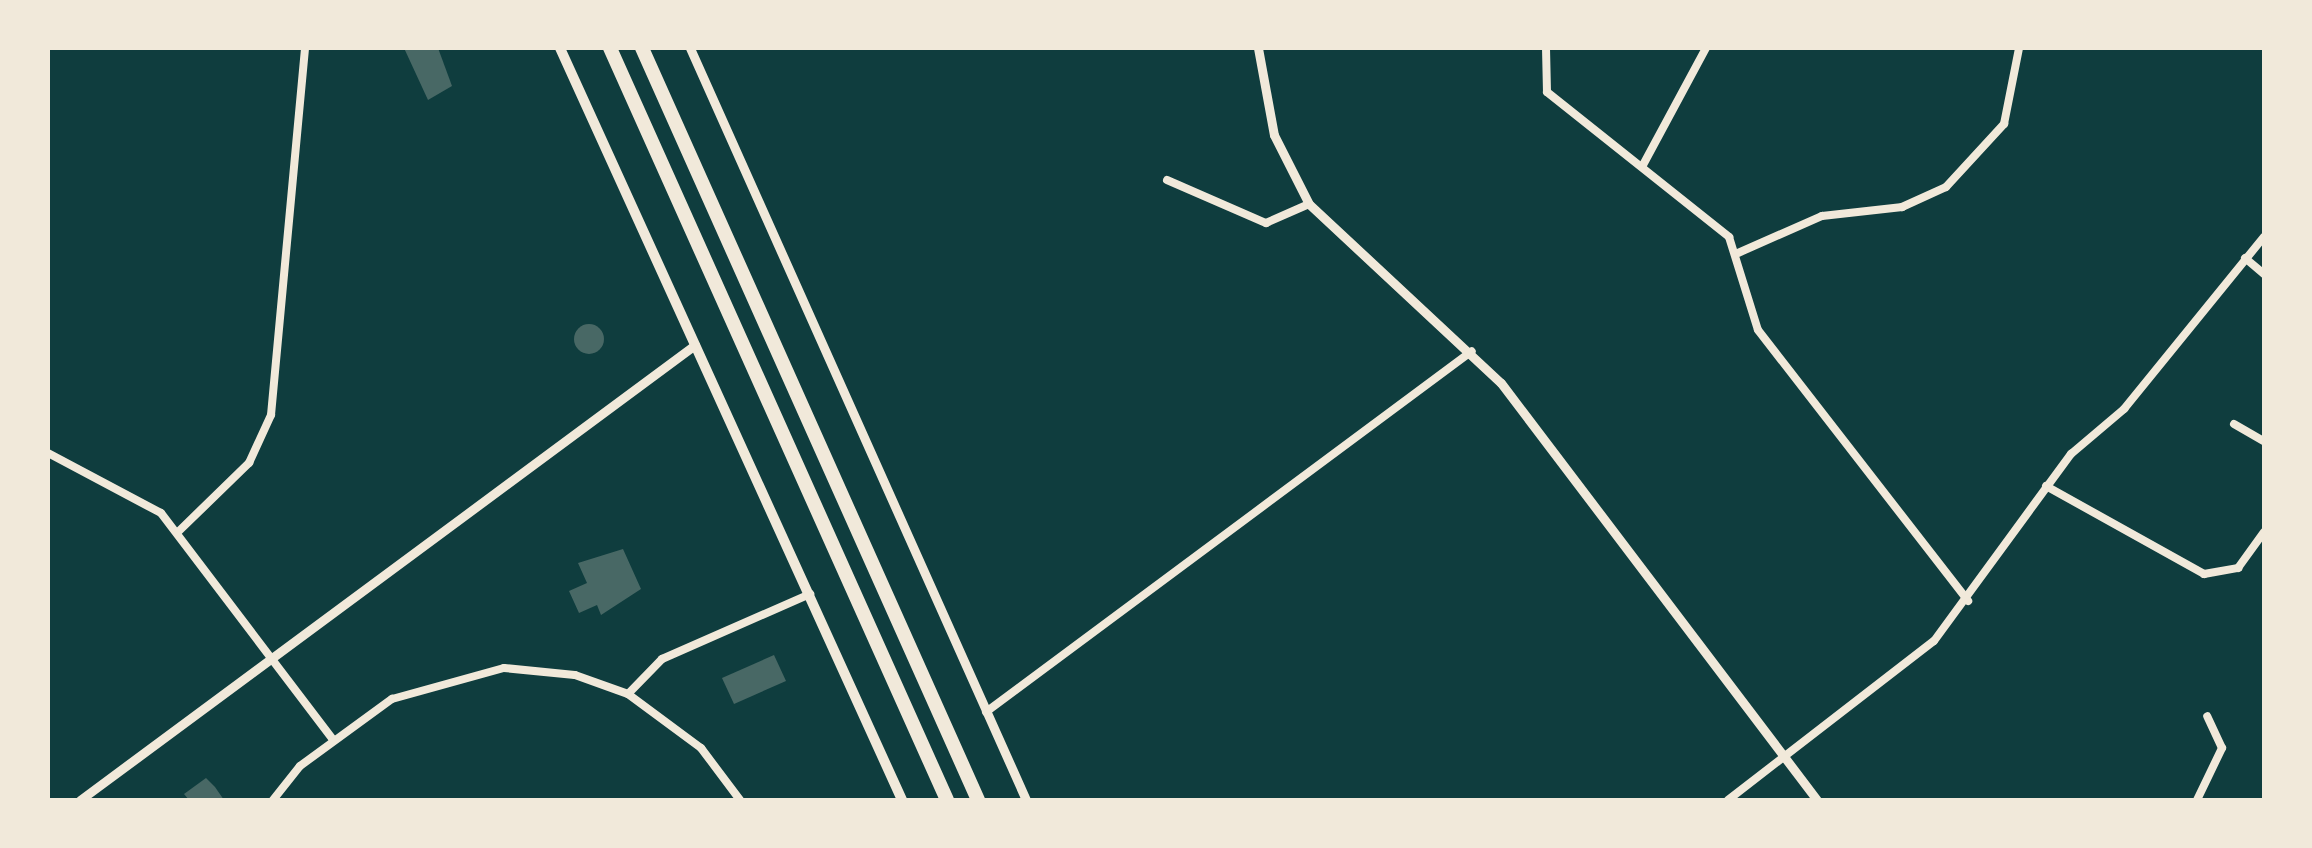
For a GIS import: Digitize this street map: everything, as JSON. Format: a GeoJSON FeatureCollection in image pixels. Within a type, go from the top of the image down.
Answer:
{"type":"FeatureCollection","features":[{"type":"Feature","properties":{"kind":"highway"},"geometry":{"type":"LineString","coordinates":[[610,48],[947,800]]}},
{"type":"Feature","properties":{"kind":"highway"},"geometry":{"type":"LineString","coordinates":[[642,48],[978,800]]}},
{"type":"Feature","properties":{"kind":"main road"},"geometry":{"type":"LineString","coordinates":[[560,48],[902,800]]}},
{"type":"Feature","properties":{"kind":"street"},"geometry":{"type":"LineString","coordinates":[[179,531],[249,463],[273,406],[306,48]]}},
{"type":"Feature","properties":{"kind":"street"},"geometry":{"type":"LineString","coordinates":[[690,48],[1026,800]]}},
{"type":"Feature","properties":{"kind":"street"},"geometry":{"type":"LineString","coordinates":[[1258,48],[1274,135],[1309,204],[1354,255],[1473,351],[1818,800]]}},
{"type":"Feature","properties":{"kind":"street"},"geometry":{"type":"LineString","coordinates":[[1546,48],[1542,84],[1715,222],[1738,253],[1758,330],[1968,601]]}},
{"type":"Feature","properties":{"kind":"street"},"geometry":{"type":"LineString","coordinates":[[1643,165],[1706,48]]}},
{"type":"Feature","properties":{"kind":"street"},"geometry":{"type":"LineString","coordinates":[[1738,253],[1822,216],[1902,207],[1946,187],[2004,124],[2019,48]]}},
{"type":"Feature","properties":{"kind":"street"},"geometry":{"type":"LineString","coordinates":[[1167,180],[1266,223],[1309,204]]}},
{"type":"Feature","properties":{"kind":"street"},"geometry":{"type":"LineString","coordinates":[[1728,800],[1914,660],[1968,601],[2046,486],[2132,400],[2264,237]]}},
{"type":"Feature","properties":{"kind":"street"},"geometry":{"type":"LineString","coordinates":[[2244,258],[2264,274]]}},
{"type":"Feature","properties":{"kind":"street"},"geometry":{"type":"LineString","coordinates":[[80,800],[695,345]]}},
{"type":"Feature","properties":{"kind":"street"},"geometry":{"type":"LineString","coordinates":[[986,712],[1473,351]]}},
{"type":"Feature","properties":{"kind":"street"},"geometry":{"type":"LineString","coordinates":[[2234,424],[2264,441]]}},
{"type":"Feature","properties":{"kind":"street"},"geometry":{"type":"LineString","coordinates":[[48,453],[129,488],[179,531],[333,740]]}},
{"type":"Feature","properties":{"kind":"street"},"geometry":{"type":"LineString","coordinates":[[2046,486],[2204,574],[2238,568],[2264,532]]}},
{"type":"Feature","properties":{"kind":"street"},"geometry":{"type":"LineString","coordinates":[[628,694],[662,659],[810,594]]}},
{"type":"Feature","properties":{"kind":"street"},"geometry":{"type":"LineString","coordinates":[[273,800],[333,740],[392,699],[467,673],[535,668],[628,694],[702,748],[740,800]]}},
{"type":"Feature","properties":{"kind":"street"},"geometry":{"type":"LineString","coordinates":[[2197,800],[2222,748],[2207,716]]}},
{"type":"Feature","properties":{"kind":"building"},"geometry":{"type":"Polygon","coordinates":[[[404,48],[438,48],[452,86],[428,100],[404,48]]]}},
{"type":"Feature","properties":{"kind":"building"},"geometry":{"type":"Polygon","coordinates":[[[589,324],[600,328],[604,339],[600,350],[589,354],[578,350],[574,339],[578,328],[589,324]]]}},
{"type":"Feature","properties":{"kind":"building"},"geometry":{"type":"Polygon","coordinates":[[[623,549],[641,589],[601,615],[597,605],[579,613],[569,591],[587,583],[578,563],[623,549]]]}},
{"type":"Feature","properties":{"kind":"building"},"geometry":{"type":"Polygon","coordinates":[[[774,655],[786,681],[734,704],[722,678],[774,655]]]}},
{"type":"Feature","properties":{"kind":"building"},"geometry":{"type":"Polygon","coordinates":[[[206,778],[224,800],[189,800],[184,794],[206,778]]]}}]}
